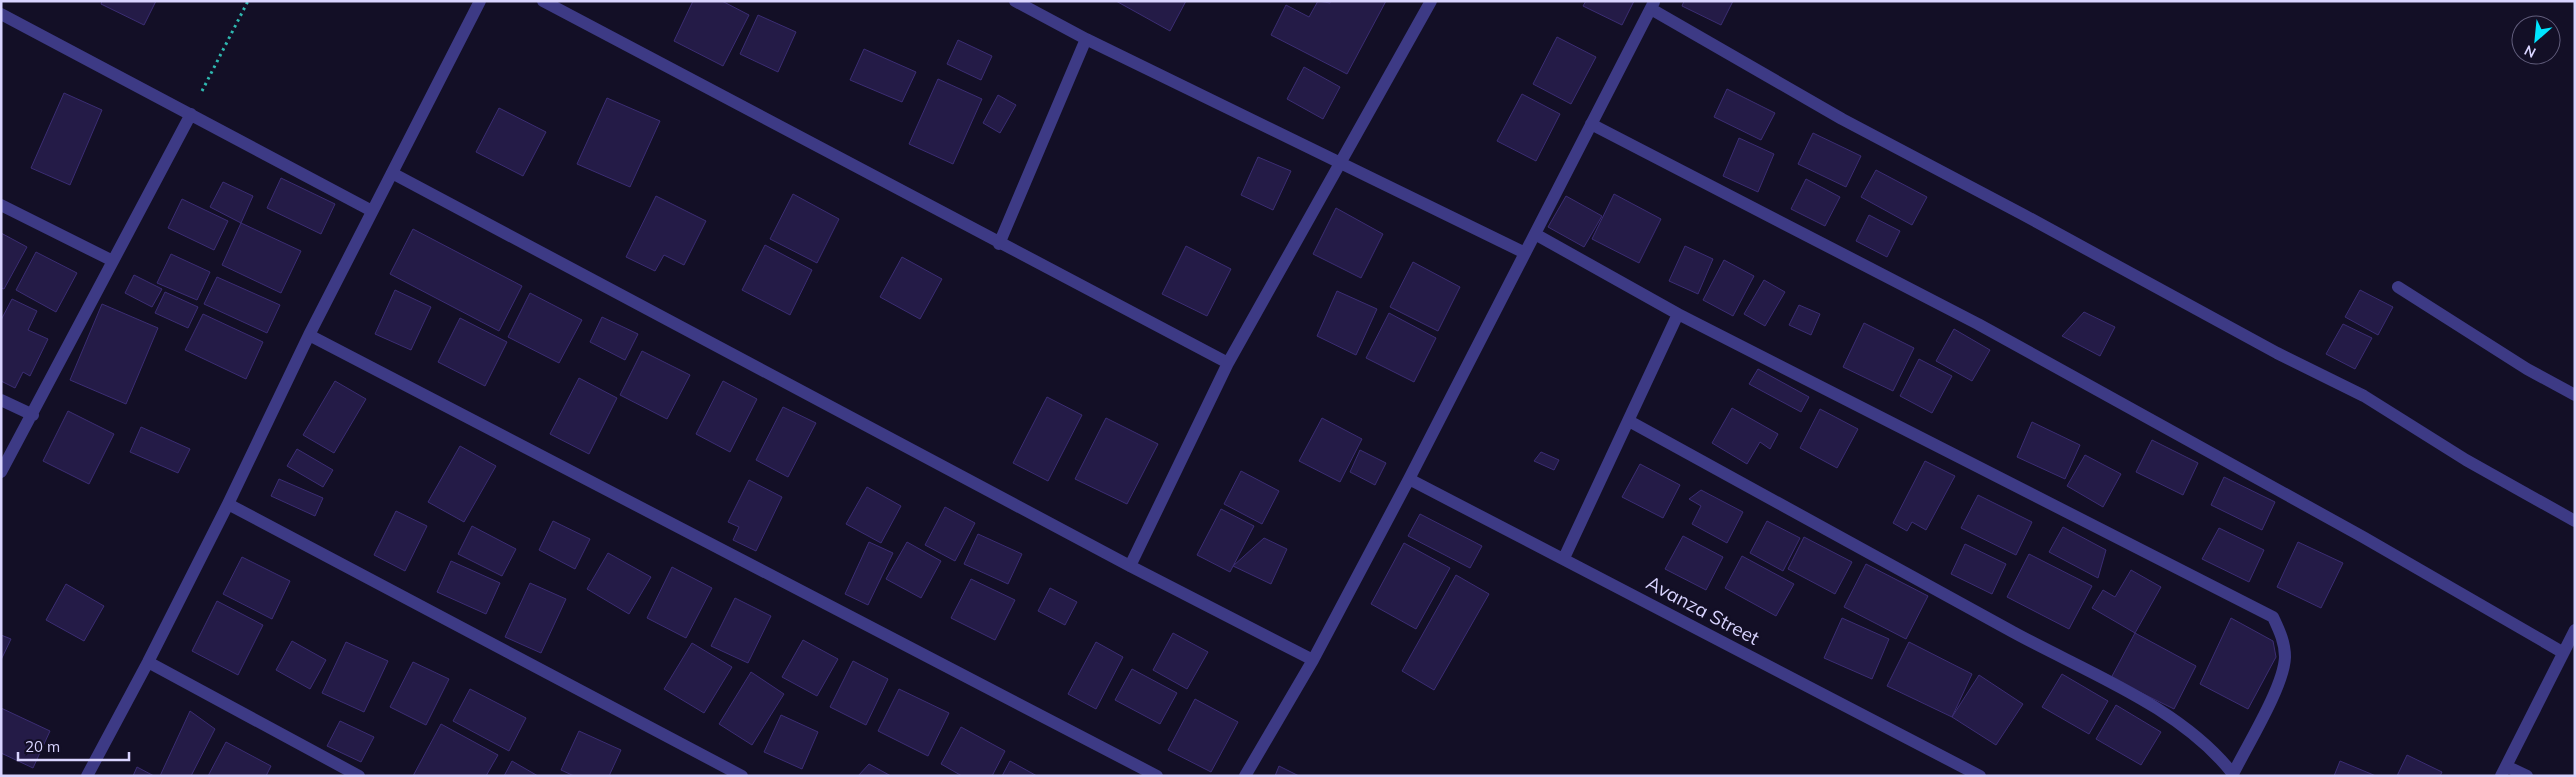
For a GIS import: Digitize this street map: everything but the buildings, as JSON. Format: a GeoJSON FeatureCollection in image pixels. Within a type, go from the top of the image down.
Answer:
{"type":"FeatureCollection","features":[{"type":"Feature","properties":{"kind":"street"},"geometry":{"type":"LineString","coordinates":[[87,776],[148,662],[228,504],[309,334],[480,1]]}},
{"type":"Feature","properties":{"kind":"street"},"geometry":{"type":"LineString","coordinates":[[543,1],[999,244],[1228,363]]}},
{"type":"Feature","properties":{"kind":"street"},"geometry":{"type":"LineString","coordinates":[[1016,1],[1086,39],[1525,253]]}},
{"type":"Feature","properties":{"kind":"street"},"geometry":{"type":"LineString","coordinates":[[1130,566],[1228,363],[1431,1]]}},
{"type":"Feature","properties":{"kind":"street"},"geometry":{"type":"LineString","coordinates":[[1245,776],[1313,660],[1409,479],[1653,5],[1842,120],[2022,214],[2277,353],[2364,396],[2466,460],[2575,521]]}},
{"type":"Feature","properties":{"kind":"street"},"geometry":{"type":"LineString","coordinates":[[1,14],[372,211]]}},
{"type":"Feature","properties":{"kind":"street"},"geometry":{"type":"LineString","coordinates":[[999,244],[1086,39]]}},
{"type":"Feature","properties":{"kind":"street"},"geometry":{"type":"LineString","coordinates":[[1,472],[33,415],[191,114]]}},
{"type":"Feature","properties":{"kind":"street"},"geometry":{"type":"LineString","coordinates":[[1591,124],[1978,324],[2362,537],[2562,652]]}},
{"type":"Feature","properties":{"kind":"street"},"geometry":{"type":"LineString","coordinates":[[392,173],[1130,566],[1313,660]]}},
{"type":"Feature","properties":{"kind":"street"},"geometry":{"type":"LineString","coordinates":[[1,205],[113,261]]}},
{"type":"Feature","properties":{"kind":"street"},"geometry":{"type":"LineString","coordinates":[[1535,234],[1678,314],[2273,617],[2282,637],[2285,658],[2276,690],[2232,775],[2218,755],[2197,737],[2148,703],[2050,652],[1629,421]]}},
{"type":"Feature","properties":{"kind":"street"},"geometry":{"type":"LineString","coordinates":[[2398,287],[2527,369],[2575,395]]}},
{"type":"Feature","properties":{"kind":"street"},"geometry":{"type":"LineString","coordinates":[[1564,558],[1678,314]]}},
{"type":"Feature","properties":{"kind":"street"},"geometry":{"type":"LineString","coordinates":[[309,334],[1157,776]]}},
{"type":"Feature","properties":{"kind":"street"},"geometry":{"type":"LineString","coordinates":[[1,400],[33,415]]}},
{"type":"Feature","properties":{"kind":"street","name":"Avanza Street"},"geometry":{"type":"LineString","coordinates":[[1409,479],[1980,776]]}},
{"type":"Feature","properties":{"kind":"street"},"geometry":{"type":"LineString","coordinates":[[228,504],[742,776]]}},
{"type":"Feature","properties":{"kind":"street"},"geometry":{"type":"LineString","coordinates":[[2527,776],[2503,771],[2562,652],[2575,630]]}},
{"type":"Feature","properties":{"kind":"street"},"geometry":{"type":"LineString","coordinates":[[148,662],[359,776]]}},
{"type":"Feature","properties":{"kind":"path"},"geometry":{"type":"LineString","coordinates":[[191,114],[248,1]]}}]}
